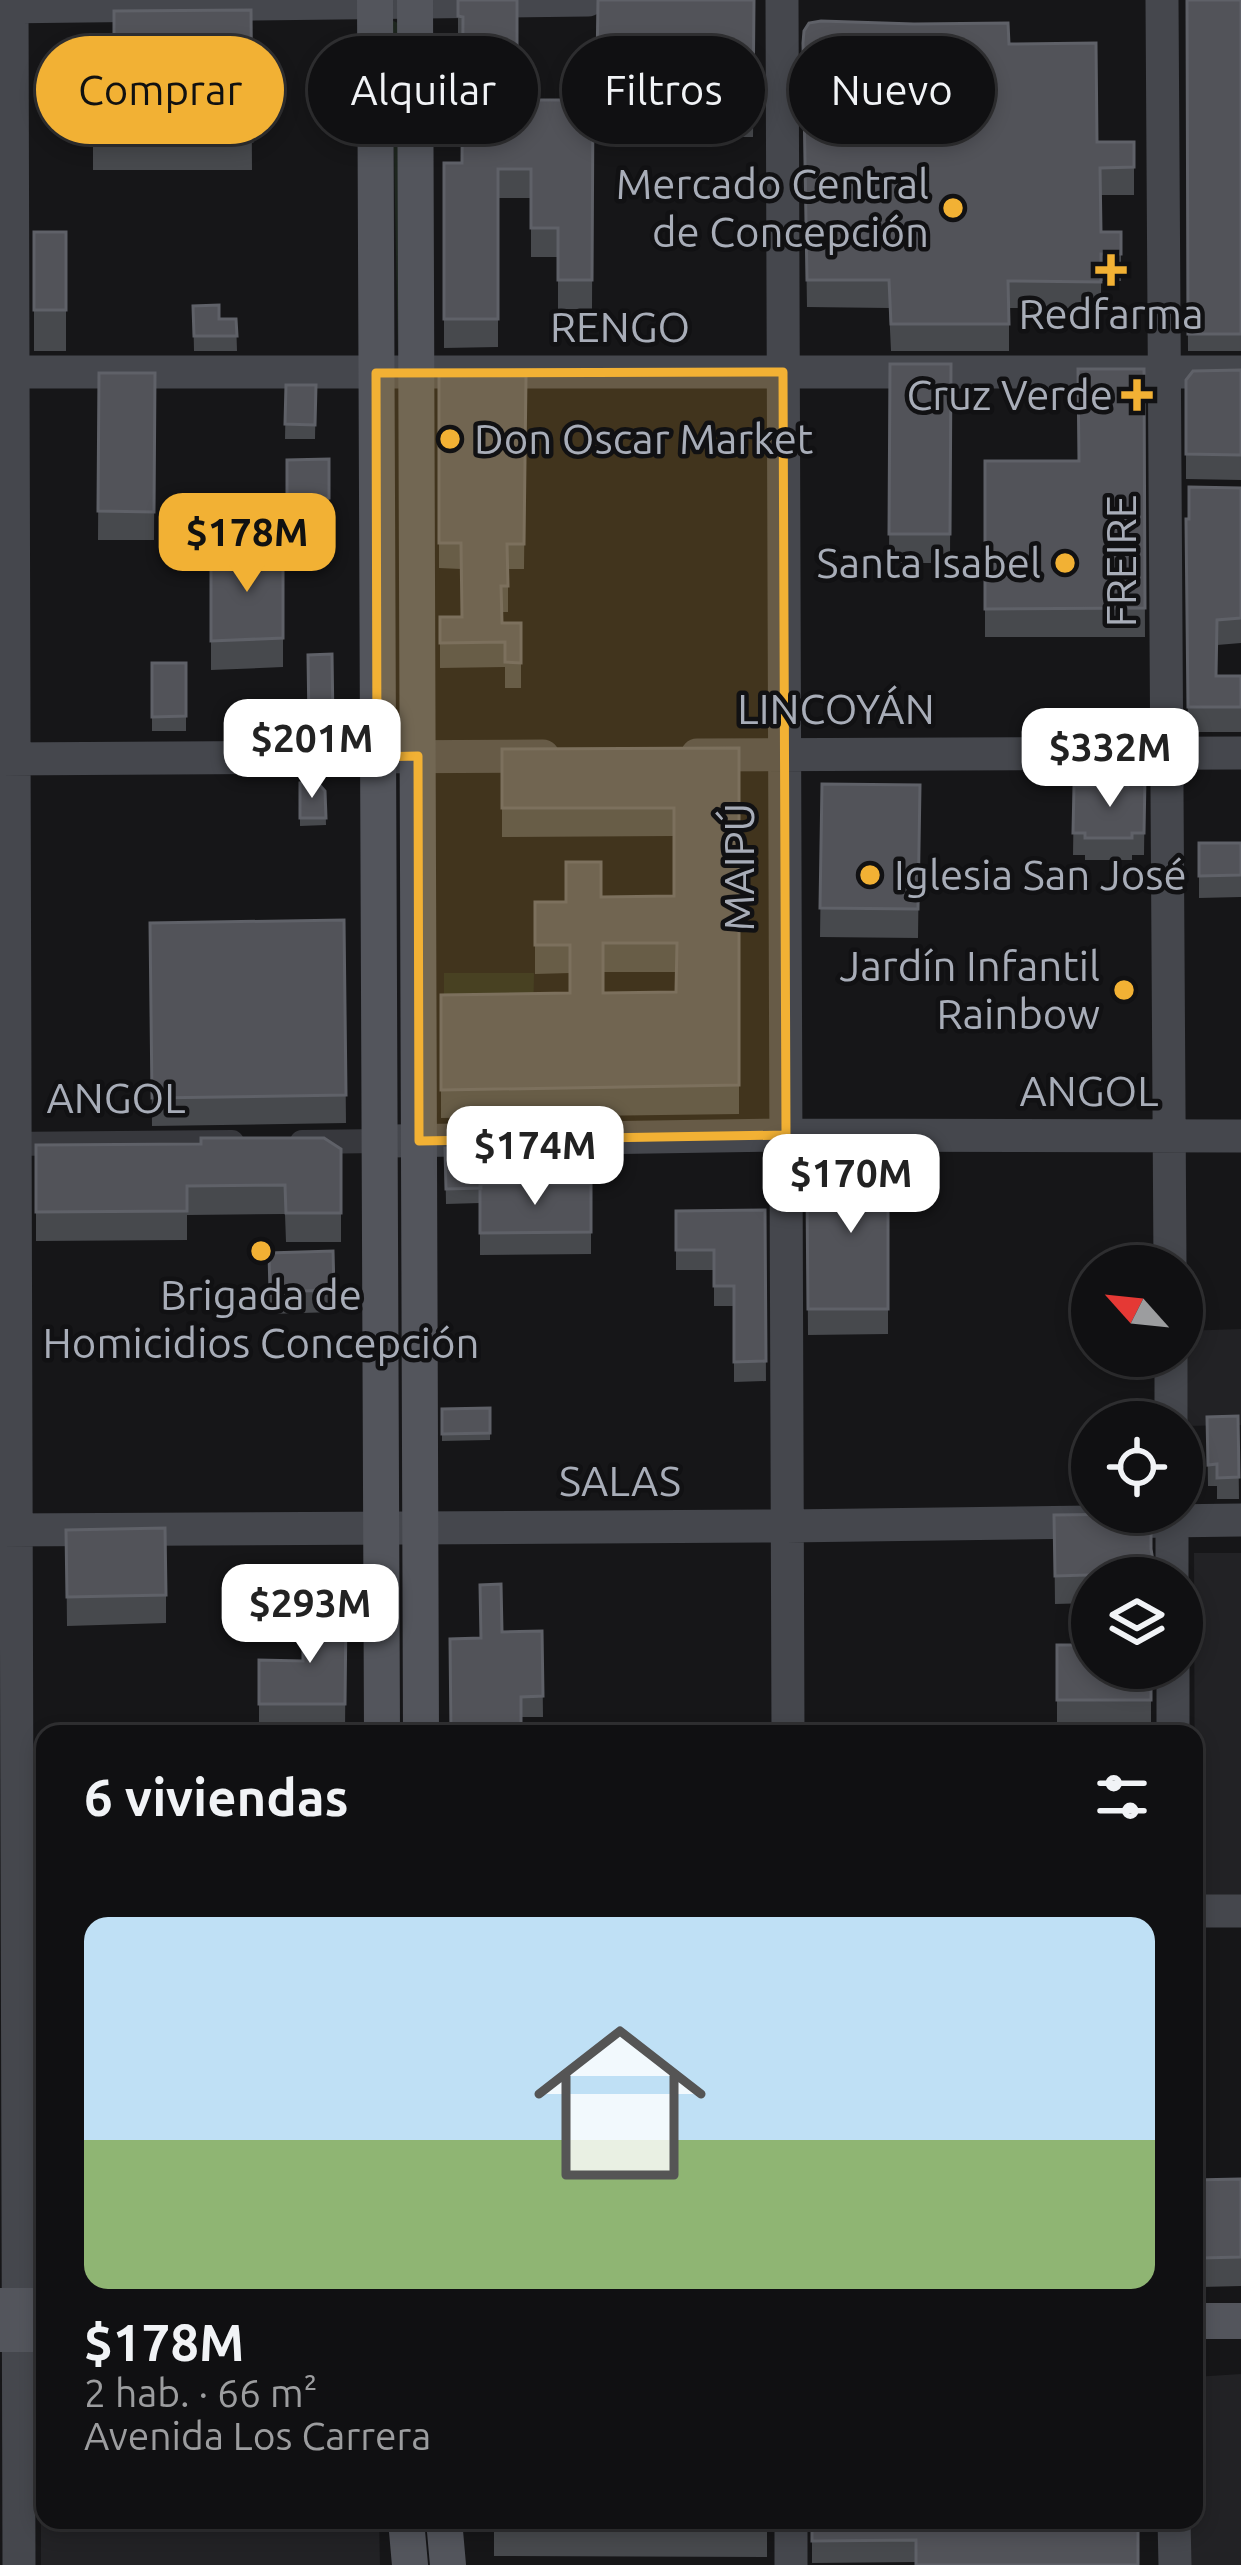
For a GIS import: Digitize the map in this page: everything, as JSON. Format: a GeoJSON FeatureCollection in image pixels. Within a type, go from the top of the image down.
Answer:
{"type":"FeatureCollection","features":[{"type":"Feature","properties":{"kind":"main road"},"geometry":{"type":"LineString","coordinates":[[375,1],[382,1725]]}},
{"type":"Feature","properties":{"kind":"main road"},"geometry":{"type":"LineString","coordinates":[[415,1],[422,1725]]}},
{"type":"Feature","properties":{"kind":"main road"},"geometry":{"type":"LineString","coordinates":[[1203,2321],[1241,2321]]}},
{"type":"Feature","properties":{"kind":"main road"},"geometry":{"type":"LineString","coordinates":[[407,2529],[410,2565]]}},
{"type":"Feature","properties":{"kind":"main road"},"geometry":{"type":"LineString","coordinates":[[445,2529],[448,2565]]}},
{"type":"Feature","properties":{"kind":"street"},"geometry":{"type":"LineString","coordinates":[[19,2565],[21,1916],[8,1530],[8,4],[588,0]]}},
{"type":"Feature","properties":{"kind":"street","name":"MAIPÚ"},"geometry":{"type":"LineString","coordinates":[[782,0],[788,1725]]}},
{"type":"Feature","properties":{"kind":"street","name":"FREIRE"},"geometry":{"type":"LineString","coordinates":[[1162,0],[1165,371],[1175,495],[1168,753],[1171,1245]]}},
{"type":"Feature","properties":{"kind":"street","name":"RENGO"},"geometry":{"type":"LineString","coordinates":[[6,372],[1241,372]]}},
{"type":"Feature","properties":{"kind":"street","name":"LINCOYÁN"},"geometry":{"type":"LineString","coordinates":[[676,755],[1241,753]]}},
{"type":"Feature","properties":{"kind":"street"},"geometry":{"type":"LineString","coordinates":[[7,759],[582,756]]}},
{"type":"Feature","properties":{"kind":"street","name":"ANGOL"},"geometry":{"type":"LineString","coordinates":[[8,1143],[1241,1136]]}},
{"type":"Feature","properties":{"kind":"street","name":"SALAS"},"geometry":{"type":"LineString","coordinates":[[1203,1518],[1241,1520]]}},
{"type":"Feature","properties":{"kind":"street","name":"SALAS"},"geometry":{"type":"LineString","coordinates":[[8,1530],[785,1526],[1071,1519]]}},
{"type":"Feature","properties":{"kind":"street"},"geometry":{"type":"LineString","coordinates":[[1173,1689],[1173,1725]]}},
{"type":"Feature","properties":{"kind":"street"},"geometry":{"type":"LineString","coordinates":[[1203,1911],[1241,1911]]}},
{"type":"Feature","properties":{"kind":"street"},"geometry":{"type":"LineString","coordinates":[[790,2565],[791,2529]]}},
{"type":"Feature","properties":{"kind":"street"},"geometry":{"type":"LineString","coordinates":[[1174,2529],[1174,2565]]}},
{"type":"Feature","properties":{"kind":"highlighted area"},"geometry":{"type":"Polygon","coordinates":[[[783,372],[786,1135],[419,1141],[418,756],[377,757],[376,373],[783,372]]]}},
{"type":"Feature","properties":{"kind":"shaded area"},"geometry":{"type":"Polygon","coordinates":[[[391,20],[398,23],[398,36],[390,36],[391,20]]]}},
{"type":"Feature","properties":{"kind":"shaded area"},"geometry":{"type":"Polygon","coordinates":[[[393,144],[398,144],[398,356],[393,144]]]}},
{"type":"Feature","properties":{"kind":"shaded area"},"geometry":{"type":"Polygon","coordinates":[[[444,973],[534,973],[533,1025],[444,1025],[444,973]]]}},
{"type":"Feature","properties":{"kind":"shaded area"},"geometry":{"type":"Polygon","coordinates":[[[1241,1329],[1241,1425],[1203,1426],[1203,1401],[1183,1401],[1183,1377],[1203,1377],[1203,1330],[1241,1329]]]}},
{"type":"Feature","properties":{"kind":"shaded area"},"geometry":{"type":"Polygon","coordinates":[[[1194,1553],[1241,1553],[1241,1900],[1203,1900],[1203,1725],[1194,1725],[1194,1689],[1203,1689],[1203,1557],[1194,1557],[1194,1553]]]}},
{"type":"Feature","properties":{"kind":"shaded area"},"geometry":{"type":"Polygon","coordinates":[[[1241,2374],[1241,2565],[1190,2565],[1190,2529],[1203,2529],[1203,2376],[1241,2374]]]}},
{"type":"Feature","properties":{"kind":"shaded area"},"geometry":{"type":"Polygon","coordinates":[[[41,2529],[379,2529],[380,2565],[41,2565],[41,2529]]]}},
{"type":"Feature","properties":{"kind":"building"},"geometry":{"type":"Polygon","coordinates":[[[458,0],[517,0],[517,36],[463,36],[463,17],[458,16],[458,0]]]}},
{"type":"Feature","properties":{"kind":"building"},"geometry":{"type":"Polygon","coordinates":[[[598,0],[754,0],[754,36],[597,36],[598,0]]]}},
{"type":"Feature","properties":{"kind":"building"},"geometry":{"type":"Polygon","coordinates":[[[1187,0],[1241,0],[1241,334],[1188,334],[1187,0]]]}},
{"type":"Feature","properties":{"kind":"building"},"geometry":{"type":"Polygon","coordinates":[[[251,10],[251,36],[114,36],[114,11],[251,10]]]}},
{"type":"Feature","properties":{"kind":"building","name":"Mercado Central de Concepción"},"geometry":{"type":"Polygon","coordinates":[[[809,23],[1008,23],[1009,44],[1096,43],[1097,142],[1134,142],[1134,167],[1100,168],[1101,232],[1121,232],[1121,254],[1101,254],[1101,282],[1008,281],[1009,324],[891,324],[889,280],[807,280],[805,144],[995,144],[995,36],[804,36],[809,23]]]}},
{"type":"Feature","properties":{"kind":"building"},"geometry":{"type":"Polygon","coordinates":[[[538,100],[562,100],[562,144],[593,144],[592,280],[558,280],[558,228],[531,228],[531,169],[498,169],[498,319],[444,319],[444,163],[462,163],[462,144],[538,144],[538,100]]]}},
{"type":"Feature","properties":{"kind":"building"},"geometry":{"type":"Polygon","coordinates":[[[34,232],[66,232],[66,310],[34,310],[34,232]]]}},
{"type":"Feature","properties":{"kind":"building"},"geometry":{"type":"Polygon","coordinates":[[[219,305],[219,319],[236,319],[237,336],[194,336],[193,306],[219,305]]]}},
{"type":"Feature","properties":{"kind":"building"},"geometry":{"type":"Polygon","coordinates":[[[890,364],[951,364],[950,534],[889,534],[890,364]]]}},
{"type":"Feature","properties":{"kind":"building","name":"Santa Isabel"},"geometry":{"type":"Polygon","coordinates":[[[1078,369],[1144,369],[1145,608],[985,609],[985,461],[1079,461],[1078,369]]]}},
{"type":"Feature","properties":{"kind":"building"},"geometry":{"type":"Polygon","coordinates":[[[1241,370],[1241,455],[1186,454],[1186,380],[1193,371],[1241,370]]]}},
{"type":"Feature","properties":{"kind":"building"},"geometry":{"type":"Polygon","coordinates":[[[99,373],[155,373],[154,512],[98,511],[99,373]]]}},
{"type":"Feature","properties":{"kind":"building"},"geometry":{"type":"Polygon","coordinates":[[[439,375],[526,376],[524,544],[507,544],[508,586],[501,586],[502,623],[521,623],[521,663],[505,662],[505,642],[440,643],[440,617],[462,617],[461,543],[439,543],[439,375]]]}},
{"type":"Feature","properties":{"kind":"building"},"geometry":{"type":"Polygon","coordinates":[[[286,385],[316,385],[315,425],[285,424],[286,385]]]}},
{"type":"Feature","properties":{"kind":"building"},"geometry":{"type":"Polygon","coordinates":[[[329,459],[329,498],[287,499],[287,460],[329,459]]]}},
{"type":"Feature","properties":{"kind":"building"},"geometry":{"type":"Polygon","coordinates":[[[1189,487],[1241,488],[1241,618],[1217,620],[1216,676],[1241,676],[1241,707],[1188,707],[1189,487]]]}},
{"type":"Feature","properties":{"kind":"building"},"geometry":{"type":"Polygon","coordinates":[[[211,550],[283,550],[283,638],[211,641],[211,550]]]}},
{"type":"Feature","properties":{"kind":"building"},"geometry":{"type":"Polygon","coordinates":[[[332,654],[333,722],[309,722],[308,655],[332,654]]]}},
{"type":"Feature","properties":{"kind":"building"},"geometry":{"type":"Polygon","coordinates":[[[152,663],[186,663],[186,716],[152,717],[152,663]]]}},
{"type":"Feature","properties":{"kind":"building"},"geometry":{"type":"Polygon","coordinates":[[[739,748],[739,1085],[441,1090],[441,995],[570,993],[570,945],[535,945],[535,902],[566,902],[566,862],[601,862],[601,897],[674,896],[674,808],[502,808],[502,749],[739,748]],[[603,943],[603,993],[676,992],[677,943],[603,943]]]}},
{"type":"Feature","properties":{"kind":"building"},"geometry":{"type":"Polygon","coordinates":[[[1145,777],[1144,833],[1132,833],[1132,838],[1085,838],[1085,833],[1073,833],[1074,786],[1128,786],[1128,778],[1145,777]]]}},
{"type":"Feature","properties":{"kind":"building"},"geometry":{"type":"Polygon","coordinates":[[[317,782],[325,791],[326,818],[300,818],[300,783],[317,782]]]}},
{"type":"Feature","properties":{"kind":"building","name":"Iglesia San José"},"geometry":{"type":"Polygon","coordinates":[[[822,784],[920,785],[918,909],[820,908],[822,784]]]}},
{"type":"Feature","properties":{"kind":"building"},"geometry":{"type":"Polygon","coordinates":[[[1199,843],[1241,843],[1241,875],[1199,876],[1199,843]]]}},
{"type":"Feature","properties":{"kind":"building"},"geometry":{"type":"Polygon","coordinates":[[[344,920],[346,1095],[152,1098],[150,923],[344,920]]]}},
{"type":"Feature","properties":{"kind":"building"},"geometry":{"type":"Polygon","coordinates":[[[201,1138],[324,1138],[341,1149],[341,1213],[286,1213],[285,1185],[187,1186],[187,1211],[36,1212],[36,1145],[201,1144],[201,1138]]]}},
{"type":"Feature","properties":{"kind":"building"},"geometry":{"type":"Polygon","coordinates":[[[852,1144],[888,1144],[888,1309],[808,1309],[807,1191],[831,1191],[852,1168],[852,1144]]]}},
{"type":"Feature","properties":{"kind":"building"},"geometry":{"type":"Polygon","coordinates":[[[480,1147],[481,1188],[446,1189],[445,1148],[480,1147]]]}},
{"type":"Feature","properties":{"kind":"building"},"geometry":{"type":"Polygon","coordinates":[[[480,1184],[591,1184],[591,1232],[480,1233],[480,1184]]]}},
{"type":"Feature","properties":{"kind":"building"},"geometry":{"type":"Polygon","coordinates":[[[765,1210],[766,1361],[734,1362],[734,1286],[714,1286],[714,1250],[676,1250],[676,1211],[765,1210]]]}},
{"type":"Feature","properties":{"kind":"building"},"geometry":{"type":"Polygon","coordinates":[[[333,1251],[334,1290],[270,1292],[269,1253],[333,1251]]]}},
{"type":"Feature","properties":{"kind":"building"},"geometry":{"type":"Polygon","coordinates":[[[490,1408],[490,1433],[442,1434],[442,1409],[490,1408]]]}},
{"type":"Feature","properties":{"kind":"building"},"geometry":{"type":"Polygon","coordinates":[[[1238,1416],[1239,1477],[1217,1478],[1217,1464],[1208,1465],[1207,1417],[1238,1416]]]}},
{"type":"Feature","properties":{"kind":"building"},"geometry":{"type":"Polygon","coordinates":[[[1054,1515],[1071,1515],[1071,1533],[1151,1533],[1152,1557],[1071,1557],[1071,1576],[1055,1576],[1054,1515]]]}},
{"type":"Feature","properties":{"kind":"building"},"geometry":{"type":"Polygon","coordinates":[[[165,1528],[166,1595],[67,1597],[66,1530],[165,1528]]]}},
{"type":"Feature","properties":{"kind":"building"},"geometry":{"type":"Polygon","coordinates":[[[501,1584],[502,1632],[542,1631],[543,1696],[521,1697],[521,1725],[451,1725],[450,1639],[481,1638],[480,1585],[501,1584]]]}},
{"type":"Feature","properties":{"kind":"building"},"geometry":{"type":"Polygon","coordinates":[[[303,1613],[346,1613],[345,1704],[259,1704],[259,1660],[303,1661],[303,1613]]]}},
{"type":"Feature","properties":{"kind":"building"},"geometry":{"type":"Polygon","coordinates":[[[1057,1645],[1071,1645],[1071,1689],[1151,1689],[1151,1700],[1057,1700],[1057,1645]]]}},
{"type":"Feature","properties":{"kind":"building"},"geometry":{"type":"Polygon","coordinates":[[[1241,2179],[1241,2257],[1203,2258],[1203,2180],[1241,2179]]]}},
{"type":"Feature","properties":{"kind":"building"},"geometry":{"type":"Polygon","coordinates":[[[812,2529],[1138,2529],[1138,2565],[916,2565],[916,2540],[812,2541],[812,2529]]]}},
{"type":"Feature","properties":{"kind":"place","name":"Mercado Central de Concepción"},"geometry":{"type":"Point","coordinates":[953,208]}},
{"type":"Feature","properties":{"kind":"place","name":"Redfarma"},"geometry":{"type":"Point","coordinates":[1111,270]}},
{"type":"Feature","properties":{"kind":"place","name":"Cruz Verde"},"geometry":{"type":"Point","coordinates":[1137,395]}},
{"type":"Feature","properties":{"kind":"place","name":"Don Oscar Market"},"geometry":{"type":"Point","coordinates":[450,439]}},
{"type":"Feature","properties":{"kind":"place","name":"Santa Isabel"},"geometry":{"type":"Point","coordinates":[1065,563]}},
{"type":"Feature","properties":{"kind":"place","name":"Iglesia San José"},"geometry":{"type":"Point","coordinates":[870,875]}},
{"type":"Feature","properties":{"kind":"place","name":"Jardín Infantil Rainbow"},"geometry":{"type":"Point","coordinates":[1124,990]}},
{"type":"Feature","properties":{"kind":"place","name":"Brigada de Homicidios Concepción"},"geometry":{"type":"Point","coordinates":[261,1251]}}]}
